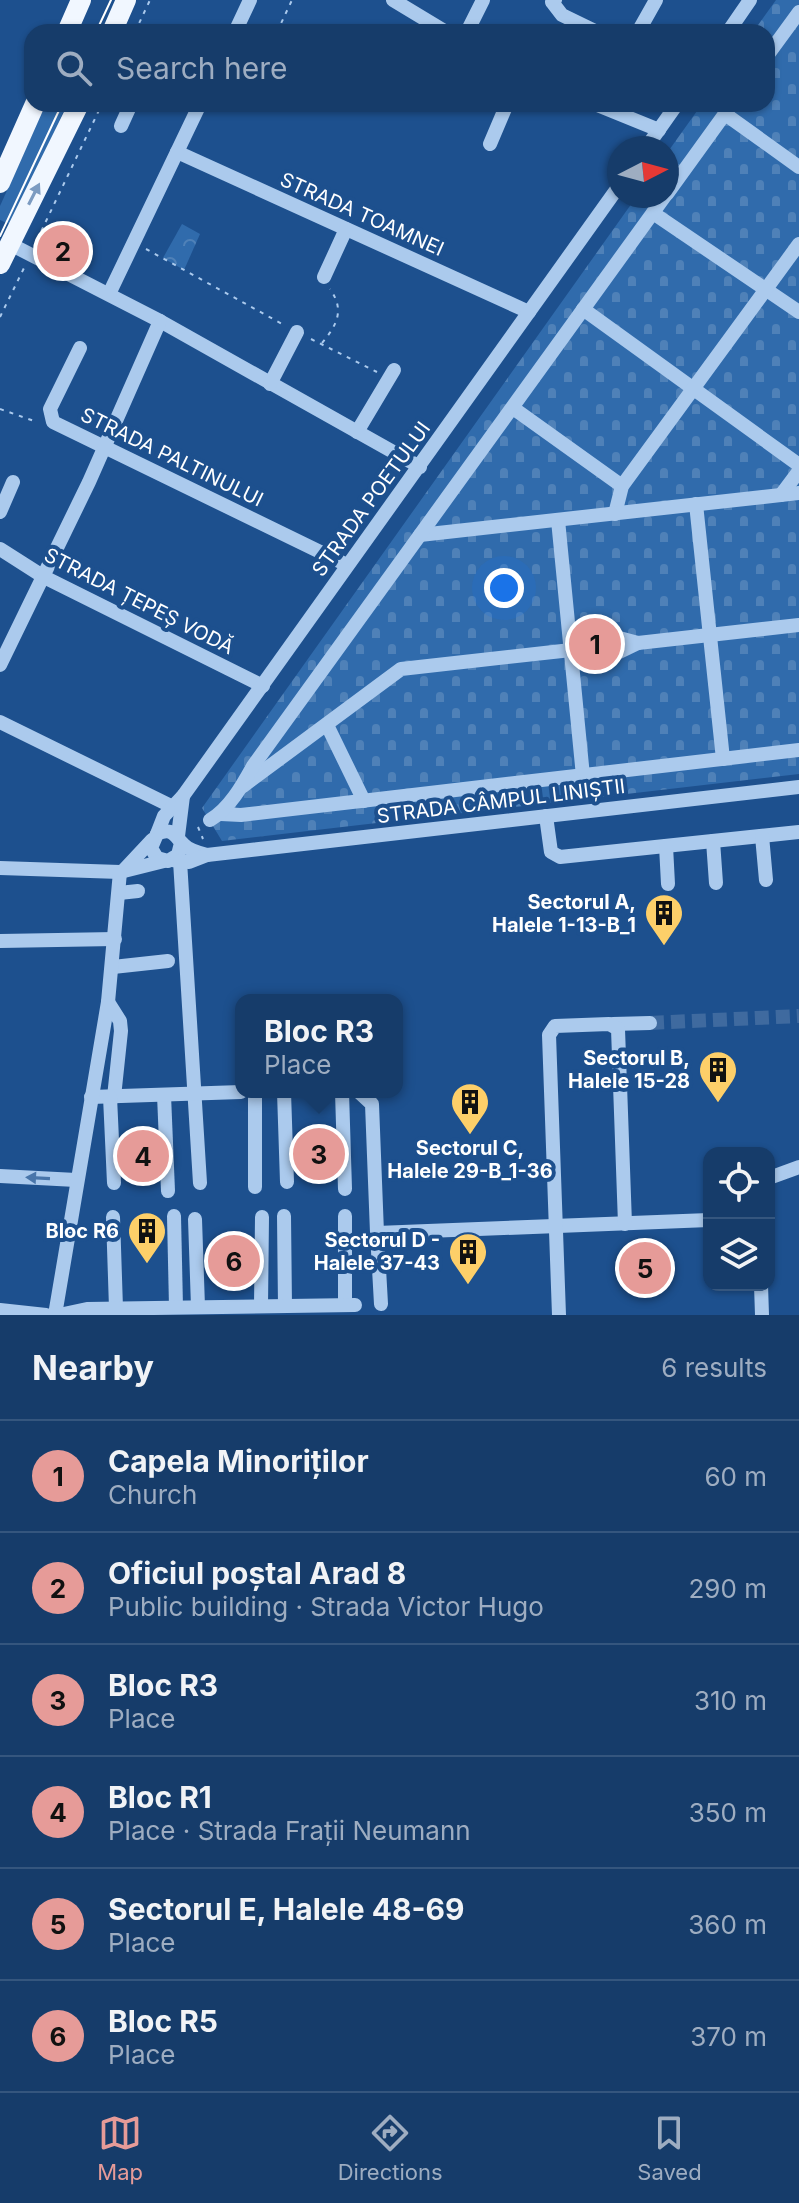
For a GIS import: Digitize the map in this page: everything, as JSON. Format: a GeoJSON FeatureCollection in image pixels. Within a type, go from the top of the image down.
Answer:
{"type":"FeatureCollection","features":[{"type":"Feature","properties":{"kind":"main road"},"geometry":{"type":"LineString","coordinates":[[70,24],[81,0]]}},
{"type":"Feature","properties":{"kind":"main road"},"geometry":{"type":"LineString","coordinates":[[116,24],[126,0]]}},
{"type":"Feature","properties":{"kind":"main road"},"geometry":{"type":"LineString","coordinates":[[0,183],[31,112]]}},
{"type":"Feature","properties":{"kind":"main road"},"geometry":{"type":"LineString","coordinates":[[0,264],[75,112]]}},
{"type":"Feature","properties":{"kind":"street"},"geometry":{"type":"LineString","coordinates":[[239,24],[250,0]]}},
{"type":"Feature","properties":{"kind":"street"},"geometry":{"type":"LineString","coordinates":[[393,0],[433,24]]}},
{"type":"Feature","properties":{"kind":"street"},"geometry":{"type":"LineString","coordinates":[[471,24],[483,0]]}},
{"type":"Feature","properties":{"kind":"street"},"geometry":{"type":"LineString","coordinates":[[555,0],[552,2],[562,15],[581,24]]}},
{"type":"Feature","properties":{"kind":"street"},"geometry":{"type":"LineString","coordinates":[[642,24],[656,0]]}},
{"type":"Feature","properties":{"kind":"street"},"geometry":{"type":"LineString","coordinates":[[734,24],[750,0]]}},
{"type":"Feature","properties":{"kind":"street"},"geometry":{"type":"LineString","coordinates":[[775,46],[798,16]]}},
{"type":"Feature","properties":{"kind":"street"},"geometry":{"type":"LineString","coordinates":[[121,126],[127,112]]}},
{"type":"Feature","properties":{"kind":"street"},"geometry":{"type":"LineString","coordinates":[[109,294],[196,112]]}},
{"type":"Feature","properties":{"kind":"street"},"geometry":{"type":"LineString","coordinates":[[490,144],[504,112]]}},
{"type":"Feature","properties":{"kind":"street"},"geometry":{"type":"LineString","coordinates":[[615,112],[659,130]]}},
{"type":"Feature","properties":{"kind":"street"},"geometry":{"type":"LineString","coordinates":[[655,136],[671,112]]}},
{"type":"Feature","properties":{"kind":"street"},"geometry":{"type":"LineString","coordinates":[[679,177],[727,112]]}},
{"type":"Feature","properties":{"kind":"street"},"geometry":{"type":"LineString","coordinates":[[733,112],[799,167]]}},
{"type":"Feature","properties":{"kind":"street","name":"STRADA TOAMNEI"},"geometry":{"type":"LineString","coordinates":[[177,152],[529,312]]}},
{"type":"Feature","properties":{"kind":"street","name":"STRADA POETULUI"},"geometry":{"type":"LineString","coordinates":[[122,872],[154,837],[607,203]]}},
{"type":"Feature","properties":{"kind":"street"},"geometry":{"type":"LineString","coordinates":[[242,787],[253,766],[657,208]]}},
{"type":"Feature","properties":{"kind":"street"},"geometry":{"type":"LineString","coordinates":[[653,213],[799,312]]}},
{"type":"Feature","properties":{"kind":"street"},"geometry":{"type":"LineString","coordinates":[[324,277],[346,229]]}},
{"type":"Feature","properties":{"kind":"street"},"geometry":{"type":"LineString","coordinates":[[10,244],[160,321],[420,467]]}},
{"type":"Feature","properties":{"kind":"street"},"geometry":{"type":"LineString","coordinates":[[615,514],[622,486],[799,244]]}},
{"type":"Feature","properties":{"kind":"street"},"geometry":{"type":"LineString","coordinates":[[583,309],[799,465]]}},
{"type":"Feature","properties":{"kind":"street"},"geometry":{"type":"LineString","coordinates":[[0,665],[44,577],[160,321]]}},
{"type":"Feature","properties":{"kind":"street"},"geometry":{"type":"LineString","coordinates":[[270,384],[297,332]]}},
{"type":"Feature","properties":{"kind":"street","name":"STRADA PALTINULUI"},"geometry":{"type":"LineString","coordinates":[[80,348],[50,409],[50,419],[347,565]]}},
{"type":"Feature","properties":{"kind":"street"},"geometry":{"type":"LineString","coordinates":[[357,432],[391,374]]}},
{"type":"Feature","properties":{"kind":"street"},"geometry":{"type":"LineString","coordinates":[[513,408],[622,486]]}},
{"type":"Feature","properties":{"kind":"street"},"geometry":{"type":"LineString","coordinates":[[781,495],[799,471]]}},
{"type":"Feature","properties":{"kind":"street"},"geometry":{"type":"LineString","coordinates":[[0,512],[13,482]]}},
{"type":"Feature","properties":{"kind":"street"},"geometry":{"type":"LineString","coordinates":[[420,535],[799,493]]}},
{"type":"Feature","properties":{"kind":"street"},"geometry":{"type":"LineString","coordinates":[[696,504],[723,759]]}},
{"type":"Feature","properties":{"kind":"street"},"geometry":{"type":"LineString","coordinates":[[558,520],[583,776]]}},
{"type":"Feature","properties":{"kind":"street","name":"STRADA ȚEPEȘ VODĂ"},"geometry":{"type":"LineString","coordinates":[[0,549],[44,577],[263,686]]}},
{"type":"Feature","properties":{"kind":"street"},"geometry":{"type":"LineString","coordinates":[[215,817],[242,787],[401,669],[571,650],[611,656],[638,643],[799,625]]}},
{"type":"Feature","properties":{"kind":"street"},"geometry":{"type":"LineString","coordinates":[[571,650],[608,635],[638,643]]}},
{"type":"Feature","properties":{"kind":"street"},"geometry":{"type":"LineString","coordinates":[[0,722],[177,801],[180,840],[178,855],[172,861]]}},
{"type":"Feature","properties":{"kind":"street"},"geometry":{"type":"LineString","coordinates":[[327,725],[364,801]]}},
{"type":"Feature","properties":{"kind":"street"},"geometry":{"type":"LineString","coordinates":[[215,817],[799,750]]}},
{"type":"Feature","properties":{"kind":"street","name":"STRADA CÂMPUL LINIȘTII"},"geometry":{"type":"LineString","coordinates":[[0,868],[122,872],[207,855],[799,787]]}},
{"type":"Feature","properties":{"kind":"street"},"geometry":{"type":"LineString","coordinates":[[546,816],[550,849],[556,857],[799,832]]}},
{"type":"Feature","properties":{"kind":"street"},"geometry":{"type":"LineString","coordinates":[[172,861],[154,855],[154,837],[168,831],[207,855]]}},
{"type":"Feature","properties":{"kind":"street"},"geometry":{"type":"LineString","coordinates":[[762,836],[766,880]]}},
{"type":"Feature","properties":{"kind":"street"},"geometry":{"type":"LineString","coordinates":[[713,841],[716,883]]}},
{"type":"Feature","properties":{"kind":"street"},"geometry":{"type":"LineString","coordinates":[[666,846],[668,884]]}},
{"type":"Feature","properties":{"kind":"street"},"geometry":{"type":"LineString","coordinates":[[172,861],[196,1094],[200,1183]]}},
{"type":"Feature","properties":{"kind":"street"},"geometry":{"type":"LineString","coordinates":[[122,872],[108,1002],[76,1180],[57,1315],[87,1309],[350,1304],[345,1216]]}},
{"type":"Feature","properties":{"kind":"street"},"geometry":{"type":"LineString","coordinates":[[119,893],[138,891]]}},
{"type":"Feature","properties":{"kind":"street"},"geometry":{"type":"LineString","coordinates":[[0,941],[115,939]]}},
{"type":"Feature","properties":{"kind":"street"},"geometry":{"type":"LineString","coordinates":[[113,967],[168,961]]}},
{"type":"Feature","properties":{"kind":"street"},"geometry":{"type":"LineString","coordinates":[[108,1002],[120,1021],[121,1031],[112,1097],[114,1183]]}},
{"type":"Feature","properties":{"kind":"street"},"geometry":{"type":"LineString","coordinates":[[559,1315],[550,1031],[559,1025],[650,1023]]}},
{"type":"Feature","properties":{"kind":"street"},"geometry":{"type":"LineString","coordinates":[[613,1024],[619,1033],[625,1224]]}},
{"type":"Feature","properties":{"kind":"street"},"geometry":{"type":"LineString","coordinates":[[91,1097],[235,1092]]}},
{"type":"Feature","properties":{"kind":"street"},"geometry":{"type":"LineString","coordinates":[[164,1095],[168,1191]]}},
{"type":"Feature","properties":{"kind":"street"},"geometry":{"type":"LineString","coordinates":[[255,1098],[255,1187]]}},
{"type":"Feature","properties":{"kind":"street"},"geometry":{"type":"LineString","coordinates":[[286,1098],[287,1182]]}},
{"type":"Feature","properties":{"kind":"street"},"geometry":{"type":"LineString","coordinates":[[342,1098],[345,1189]]}},
{"type":"Feature","properties":{"kind":"street"},"geometry":{"type":"LineString","coordinates":[[366,1098],[372,1104],[381,1304]]}},
{"type":"Feature","properties":{"kind":"street"},"geometry":{"type":"LineString","coordinates":[[775,1176],[799,1167]]}},
{"type":"Feature","properties":{"kind":"street"},"geometry":{"type":"LineString","coordinates":[[0,1176],[76,1180]]}},
{"type":"Feature","properties":{"kind":"street"},"geometry":{"type":"LineString","coordinates":[[174,1216],[176,1307]]}},
{"type":"Feature","properties":{"kind":"street"},"geometry":{"type":"LineString","coordinates":[[284,1216],[285,1306]]}},
{"type":"Feature","properties":{"kind":"street"},"geometry":{"type":"LineString","coordinates":[[113,1217],[116,1308]]}},
{"type":"Feature","properties":{"kind":"street"},"geometry":{"type":"LineString","coordinates":[[261,1306],[262,1217]]}},
{"type":"Feature","properties":{"kind":"street"},"geometry":{"type":"LineString","coordinates":[[195,1219],[198,1307]]}},
{"type":"Feature","properties":{"kind":"street"},"geometry":{"type":"LineString","coordinates":[[377,1233],[703,1220]]}},
{"type":"Feature","properties":{"kind":"street"},"geometry":{"type":"LineString","coordinates":[[761,1291],[762,1315]]}},
{"type":"Feature","properties":{"kind":"street"},"geometry":{"type":"LineString","coordinates":[[0,1310],[46,1315]]}},
{"type":"Feature","properties":{"kind":"path"},"geometry":{"type":"LineString","coordinates":[[139,24],[150,0]]}},
{"type":"Feature","properties":{"kind":"path"},"geometry":{"type":"LineString","coordinates":[[281,24],[292,0]]}},
{"type":"Feature","properties":{"kind":"path"},"geometry":{"type":"LineString","coordinates":[[0,317],[98,112]]}},
{"type":"Feature","properties":{"kind":"path"},"geometry":{"type":"LineString","coordinates":[[134,243],[297,332],[391,374]]}},
{"type":"Feature","properties":{"kind":"path"},"geometry":{"type":"LineString","coordinates":[[321,344],[335,327],[338,316],[338,304],[324,277]]}},
{"type":"Feature","properties":{"kind":"path"},"geometry":{"type":"LineString","coordinates":[[0,409],[28,422],[50,419]]}},
{"type":"Feature","properties":{"kind":"path"},"geometry":{"type":"LineString","coordinates":[[207,855],[198,827],[215,817]]}},
{"type":"Feature","properties":{"kind":"green space"},"geometry":{"type":"Polygon","coordinates":[[[776,0],[799,0],[799,774],[222,841],[202,808],[628,208],[679,208],[679,136],[696,112],[775,112],[775,24],[759,24],[776,0]]]}},
{"type":"Feature","properties":{"kind":"green space"},"geometry":{"type":"Polygon","coordinates":[[[42,112],[63,112],[11,225],[0,220],[0,206],[42,112]]]}},
{"type":"Feature","properties":{"kind":"green space"},"geometry":{"type":"Polygon","coordinates":[[[182,224],[200,234],[184,270],[163,258],[182,224]]]}},
{"type":"Feature","properties":{"kind":"tunnel"},"geometry":{"type":"LineString","coordinates":[[650,1023],[799,1016]]}},
{"type":"Feature","properties":{"kind":"tram line"},"geometry":{"type":"LineString","coordinates":[[100,24],[111,0]]}},
{"type":"Feature","properties":{"kind":"tram line"},"geometry":{"type":"LineString","coordinates":[[0,236],[58,112]]}},
{"type":"Feature","properties":{"kind":"place","name":"Oficiul poștal Arad 8"},"geometry":{"type":"Point","coordinates":[63,251]}},
{"type":"Feature","properties":{"kind":"place","name":"Capela Minoriților"},"geometry":{"type":"Point","coordinates":[595,644]}},
{"type":"Feature","properties":{"kind":"place","name":"Sectorul A, Halele 1-13-B_1"},"geometry":{"type":"Point","coordinates":[664,947]}},
{"type":"Feature","properties":{"kind":"place","name":"Sectorul B, Halele 15-28"},"geometry":{"type":"Point","coordinates":[718,1104]}},
{"type":"Feature","properties":{"kind":"place","name":"Sectorul C, Halele 29-B_1-36"},"geometry":{"type":"Point","coordinates":[470,1136]}},
{"type":"Feature","properties":{"kind":"place","name":"Bloc R3"},"geometry":{"type":"Point","coordinates":[319,1154]}},
{"type":"Feature","properties":{"kind":"place","name":"Bloc R1"},"geometry":{"type":"Point","coordinates":[143,1156]}},
{"type":"Feature","properties":{"kind":"place","name":"Bloc R5"},"geometry":{"type":"Point","coordinates":[234,1261]}},
{"type":"Feature","properties":{"kind":"place","name":"Bloc R6"},"geometry":{"type":"Point","coordinates":[147,1265]}},
{"type":"Feature","properties":{"kind":"place","name":"Sectorul E, Halele 48-69"},"geometry":{"type":"Point","coordinates":[645,1268]}},
{"type":"Feature","properties":{"kind":"place","name":"Sectorul D - Halele 37-43"},"geometry":{"type":"Point","coordinates":[468,1286]}}]}
